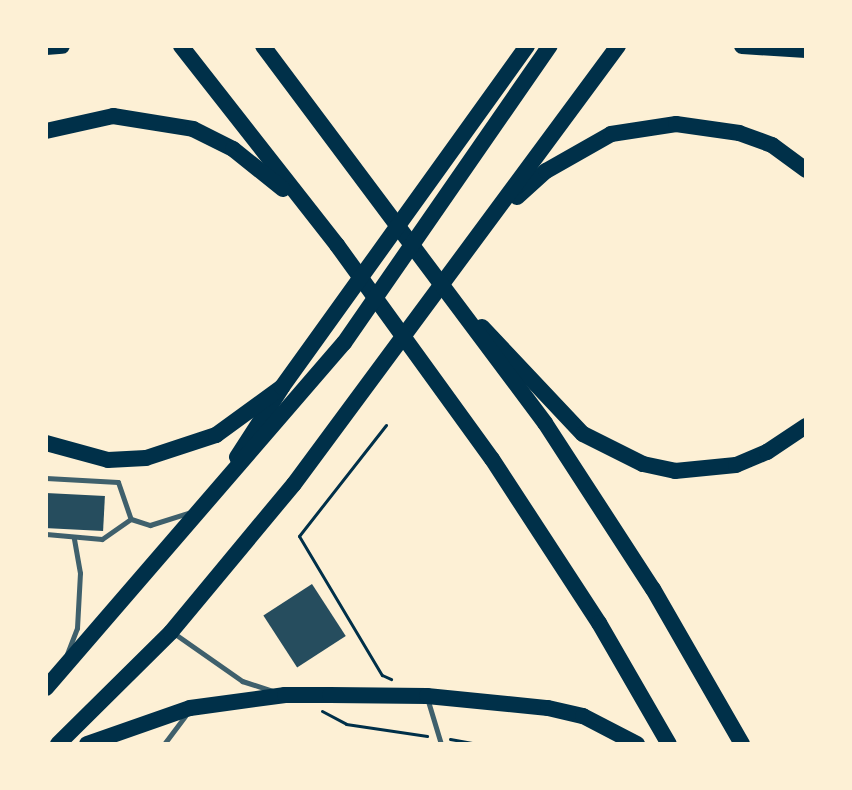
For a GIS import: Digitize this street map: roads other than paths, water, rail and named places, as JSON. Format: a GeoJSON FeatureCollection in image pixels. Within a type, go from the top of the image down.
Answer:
{"type":"FeatureCollection","features":[{"type":"Feature","properties":{"kind":"main road"},"geometry":{"type":"LineString","coordinates":[[46,47],[62,46]]}},
{"type":"Feature","properties":{"kind":"main road"},"geometry":{"type":"LineString","coordinates":[[181,46],[337,245],[548,543],[669,744]]}},
{"type":"Feature","properties":{"kind":"main road"},"geometry":{"type":"LineString","coordinates":[[263,46],[439,275],[602,508],[742,744]]}},
{"type":"Feature","properties":{"kind":"main road"},"geometry":{"type":"LineString","coordinates":[[203,510],[282,387],[527,46]]}},
{"type":"Feature","properties":{"kind":"main road"},"geometry":{"type":"LineString","coordinates":[[46,688],[203,510],[344,343],[550,46]]}},
{"type":"Feature","properties":{"kind":"main road"},"geometry":{"type":"LineString","coordinates":[[58,744],[171,632],[374,382],[618,46]]}},
{"type":"Feature","properties":{"kind":"main road"},"geometry":{"type":"LineString","coordinates":[[742,46],[806,50]]}},
{"type":"Feature","properties":{"kind":"main road"},"geometry":{"type":"LineString","coordinates":[[46,131],[113,116],[193,129],[233,149],[273,178],[337,245]]}},
{"type":"Feature","properties":{"kind":"main road"},"geometry":{"type":"LineString","coordinates":[[478,239],[546,171],[611,134],[642,127],[676,124],[739,133],[772,145],[806,170]]}},
{"type":"Feature","properties":{"kind":"main road"},"geometry":{"type":"LineString","coordinates":[[439,275],[546,400],[612,453],[675,471],[706,470],[767,452],[806,426]]}},
{"type":"Feature","properties":{"kind":"main road"},"geometry":{"type":"LineString","coordinates":[[46,443],[108,460],[158,456],[216,435],[282,387]]}},
{"type":"Feature","properties":{"kind":"main road"},"geometry":{"type":"LineString","coordinates":[[87,744],[190,708],[285,695],[427,696],[548,708],[593,720],[637,744]]}},
{"type":"Feature","properties":{"kind":"lane"},"geometry":{"type":"LineString","coordinates":[[46,478],[118,482],[131,519]]}},
{"type":"Feature","properties":{"kind":"lane"},"geometry":{"type":"LineString","coordinates":[[131,519],[150,525],[203,510]]}},
{"type":"Feature","properties":{"kind":"lane"},"geometry":{"type":"LineString","coordinates":[[46,534],[102,539],[131,519]]}},
{"type":"Feature","properties":{"kind":"lane"},"geometry":{"type":"LineString","coordinates":[[60,674],[77,628],[80,573],[74,538]]}},
{"type":"Feature","properties":{"kind":"lane"},"geometry":{"type":"LineString","coordinates":[[171,632],[242,681],[285,695]]}},
{"type":"Feature","properties":{"kind":"lane"},"geometry":{"type":"LineString","coordinates":[[427,696],[441,744]]}},
{"type":"Feature","properties":{"kind":"lane"},"geometry":{"type":"LineString","coordinates":[[164,744],[190,708]]}}]}
